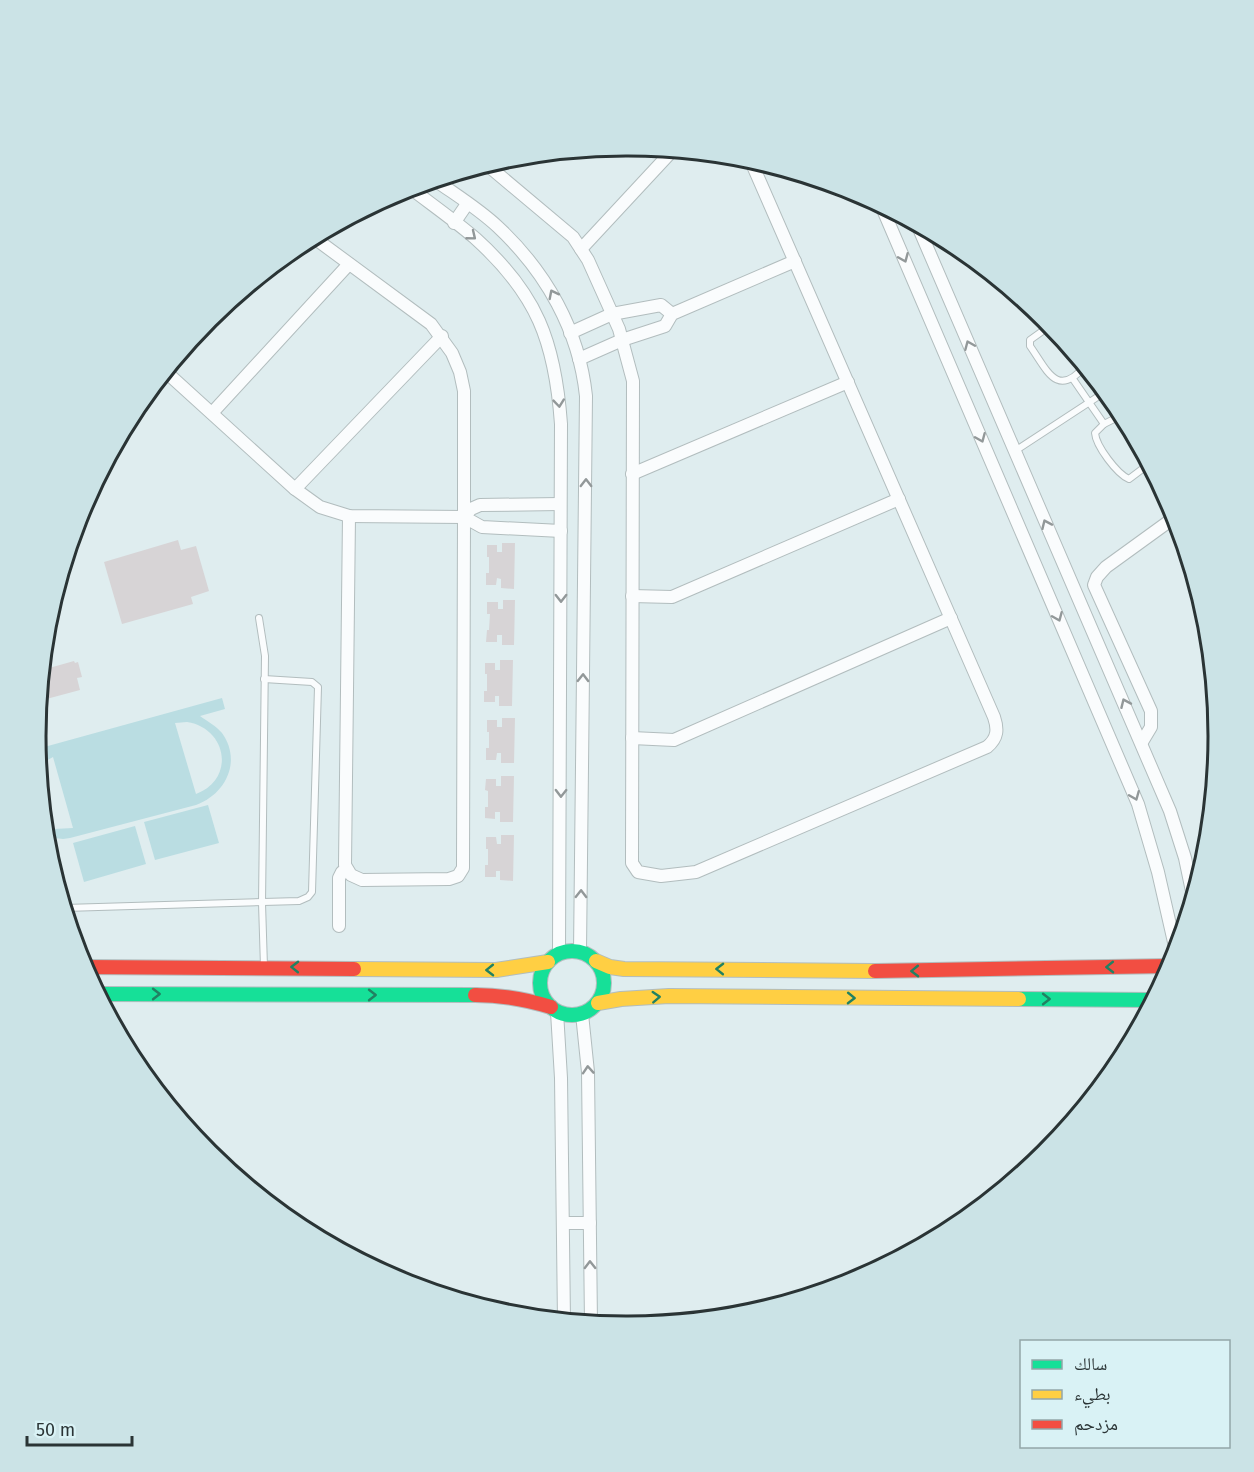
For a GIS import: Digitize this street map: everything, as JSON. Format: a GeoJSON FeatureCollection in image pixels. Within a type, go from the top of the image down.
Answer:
{"type":"FeatureCollection","features":[{"type":"Feature","properties":{"kind":"main road"},"geometry":{"type":"LineString","coordinates":[[95,967],[496,970],[554,958],[566,952],[580,952],[610,967],[635,969],[896,971],[1160,964]]}},
{"type":"Feature","properties":{"kind":"main road"},"geometry":{"type":"LineString","coordinates":[[554,958],[543,970],[540,980],[544,999],[554,1009]]}},
{"type":"Feature","properties":{"kind":"main road"},"geometry":{"type":"LineString","coordinates":[[596,961],[604,977],[602,995],[598,1003]]}},
{"type":"Feature","properties":{"kind":"main road"},"geometry":{"type":"LineString","coordinates":[[107,994],[500,995],[525,999],[574,1016],[582,1014],[598,1003],[669,996],[1144,1000]]}},
{"type":"Feature","properties":{"kind":"street"},"geometry":{"type":"LineString","coordinates":[[581,249],[666,157]]}},
{"type":"Feature","properties":{"kind":"street"},"geometry":{"type":"LineString","coordinates":[[495,171],[573,237],[581,249],[612,314],[633,381],[632,863],[634,868],[643,874],[661,876],[696,872],[987,747],[994,741],[998,729],[755,170]]}},
{"type":"Feature","properties":{"kind":"street"},"geometry":{"type":"LineString","coordinates":[[442,185],[497,225],[531,260],[552,290],[570,333],[584,377],[586,396],[580,952]]}},
{"type":"Feature","properties":{"kind":"street"},"geometry":{"type":"LineString","coordinates":[[418,195],[473,236],[513,276],[527,294],[545,332],[560,401],[561,716],[554,958]]}},
{"type":"Feature","properties":{"kind":"street"},"geometry":{"type":"LineString","coordinates":[[454,223],[467,204]]}},
{"type":"Feature","properties":{"kind":"street"},"geometry":{"type":"LineString","coordinates":[[886,216],[1138,804],[1158,872],[1172,935]]}},
{"type":"Feature","properties":{"kind":"street"},"geometry":{"type":"LineString","coordinates":[[922,236],[1142,742],[1179,836],[1189,880]]}},
{"type":"Feature","properties":{"kind":"street"},"geometry":{"type":"LineString","coordinates":[[321,243],[431,324],[452,353],[460,372],[464,391],[463,868],[454,878],[362,880],[351,875],[347,870],[345,859],[349,516]]}},
{"type":"Feature","properties":{"kind":"street"},"geometry":{"type":"LineString","coordinates":[[579,359],[622,340],[666,326],[672,314],[795,261]]}},
{"type":"Feature","properties":{"kind":"street"},"geometry":{"type":"LineString","coordinates":[[212,413],[349,264]]}},
{"type":"Feature","properties":{"kind":"street"},"geometry":{"type":"LineString","coordinates":[[570,333],[612,314],[661,305],[672,314]]}},
{"type":"Feature","properties":{"kind":"street"},"geometry":{"type":"LineString","coordinates":[[295,489],[441,336]]}},
{"type":"Feature","properties":{"kind":"street"},"geometry":{"type":"LineString","coordinates":[[171,377],[295,489],[320,507],[349,516],[464,517],[482,526],[561,531]]}},
{"type":"Feature","properties":{"kind":"street"},"geometry":{"type":"LineString","coordinates":[[632,474],[848,382]]}},
{"type":"Feature","properties":{"kind":"street"},"geometry":{"type":"LineString","coordinates":[[632,596],[672,597],[899,499]]}},
{"type":"Feature","properties":{"kind":"street"},"geometry":{"type":"LineString","coordinates":[[464,517],[471,509],[480,505],[560,504]]}},
{"type":"Feature","properties":{"kind":"street"},"geometry":{"type":"LineString","coordinates":[[1142,742],[1151,727],[1151,711],[1094,585],[1097,577],[1106,567],[1167,523]]}},
{"type":"Feature","properties":{"kind":"street"},"geometry":{"type":"LineString","coordinates":[[632,738],[674,740],[951,618]]}},
{"type":"Feature","properties":{"kind":"street"},"geometry":{"type":"LineString","coordinates":[[561,716],[583,718]]}},
{"type":"Feature","properties":{"kind":"street"},"geometry":{"type":"LineString","coordinates":[[339,926],[339,878],[342,872],[347,870]]}},
{"type":"Feature","properties":{"kind":"street"},"geometry":{"type":"LineString","coordinates":[[554,1009],[561,1078],[564,1313]]}},
{"type":"Feature","properties":{"kind":"street"},"geometry":{"type":"LineString","coordinates":[[582,1014],[588,1072],[591,1315]]}},
{"type":"Feature","properties":{"kind":"street"},"geometry":{"type":"LineString","coordinates":[[563,1223],[590,1223]]}},
{"type":"Feature","properties":{"kind":"lane"},"geometry":{"type":"LineString","coordinates":[[1042,331],[1030,340],[1030,346],[1054,378],[1061,382],[1073,380],[1079,372]]}},
{"type":"Feature","properties":{"kind":"lane"},"geometry":{"type":"LineString","coordinates":[[1073,380],[1104,424]]}},
{"type":"Feature","properties":{"kind":"lane"},"geometry":{"type":"LineString","coordinates":[[1015,451],[1098,397]]}},
{"type":"Feature","properties":{"kind":"lane"},"geometry":{"type":"LineString","coordinates":[[1114,419],[1104,424],[1095,433],[1095,441],[1122,476],[1129,479],[1142,469]]}},
{"type":"Feature","properties":{"kind":"lane"},"geometry":{"type":"LineString","coordinates":[[259,618],[265,656],[262,903],[264,967]]}},
{"type":"Feature","properties":{"kind":"lane"},"geometry":{"type":"LineString","coordinates":[[72,908],[299,901],[306,899],[312,892],[318,687],[314,682],[264,679]]}},
{"type":"Feature","properties":{"kind":"shaded area"},"geometry":{"type":"Polygon","coordinates":[[[222,698],[225,709],[200,716],[222,733],[228,744],[231,755],[228,775],[216,793],[196,805],[70,838],[56,838],[54,829],[73,828],[53,757],[47,760],[47,746],[222,698]],[[187,722],[175,723],[196,794],[209,787],[217,777],[221,766],[222,755],[218,743],[201,726],[187,722]]]}},
{"type":"Feature","properties":{"kind":"shaded area"},"geometry":{"type":"Polygon","coordinates":[[[208,805],[219,843],[155,860],[144,822],[208,805]]]}},
{"type":"Feature","properties":{"kind":"shaded area"},"geometry":{"type":"Polygon","coordinates":[[[135,826],[146,864],[84,882],[73,843],[135,826]]]}},
{"type":"Feature","properties":{"kind":"building"},"geometry":{"type":"Polygon","coordinates":[[[178,540],[181,550],[196,546],[209,591],[191,597],[193,604],[122,624],[104,562],[178,540]]]}},
{"type":"Feature","properties":{"kind":"building"},"geometry":{"type":"Polygon","coordinates":[[[502,543],[515,543],[514,589],[501,588],[501,579],[497,578],[496,585],[486,585],[486,573],[489,573],[487,545],[497,545],[497,552],[502,552],[502,543]]]}},
{"type":"Feature","properties":{"kind":"building"},"geometry":{"type":"Polygon","coordinates":[[[503,600],[515,600],[514,645],[502,645],[502,635],[497,635],[497,642],[486,642],[490,614],[487,614],[487,602],[498,602],[498,609],[503,609],[503,600]]]}},
{"type":"Feature","properties":{"kind":"building"},"geometry":{"type":"Polygon","coordinates":[[[500,660],[513,660],[512,706],[499,706],[499,696],[495,696],[495,702],[484,702],[484,691],[487,691],[485,663],[495,663],[495,670],[500,670],[500,660]]]}},
{"type":"Feature","properties":{"kind":"building"},"geometry":{"type":"Polygon","coordinates":[[[78,662],[82,677],[77,678],[80,690],[48,699],[50,668],[78,662]]]}},
{"type":"Feature","properties":{"kind":"building"},"geometry":{"type":"Polygon","coordinates":[[[502,718],[515,718],[514,763],[501,763],[501,753],[497,753],[496,760],[486,760],[486,748],[489,748],[487,720],[497,720],[497,727],[502,727],[502,718]]]}},
{"type":"Feature","properties":{"kind":"building"},"geometry":{"type":"Polygon","coordinates":[[[501,776],[514,776],[513,822],[500,822],[500,812],[495,812],[495,819],[485,818],[485,807],[488,807],[486,779],[496,779],[496,786],[501,786],[501,776]]]}},
{"type":"Feature","properties":{"kind":"building"},"geometry":{"type":"Polygon","coordinates":[[[501,835],[514,835],[513,881],[500,880],[500,871],[496,871],[496,877],[485,877],[485,865],[488,865],[486,837],[496,837],[497,844],[501,844],[501,835]]]}},
{"type":"Feature","properties":{"kind":"traffic: fast"},"geometry":{"type":"LineString","coordinates":[[572,951],[584,953],[595,960],[602,971],[604,983],[602,995],[595,1006],[584,1013],[572,1015],[560,1013],[549,1006],[542,995],[540,983],[542,971],[549,960],[560,953],[572,951]]}},
{"type":"Feature","properties":{"kind":"traffic: fast"},"geometry":{"type":"LineString","coordinates":[[107,994],[475,995]]}},
{"type":"Feature","properties":{"kind":"traffic: fast"},"geometry":{"type":"LineString","coordinates":[[1019,999],[1144,1000]]}},
{"type":"Feature","properties":{"kind":"traffic: slow"},"geometry":{"type":"LineString","coordinates":[[596,961],[610,967],[624,969],[875,971]]}},
{"type":"Feature","properties":{"kind":"traffic: slow"},"geometry":{"type":"LineString","coordinates":[[354,969],[496,970],[548,962]]}},
{"type":"Feature","properties":{"kind":"traffic: slow"},"geometry":{"type":"LineString","coordinates":[[598,1003],[669,996],[1019,999]]}},
{"type":"Feature","properties":{"kind":"traffic: jam"},"geometry":{"type":"LineString","coordinates":[[875,971],[1160,966]]}},
{"type":"Feature","properties":{"kind":"traffic: jam"},"geometry":{"type":"LineString","coordinates":[[95,967],[354,969]]}},
{"type":"Feature","properties":{"kind":"traffic: jam"},"geometry":{"type":"LineString","coordinates":[[475,995],[513,998],[551,1007]]}}]}
